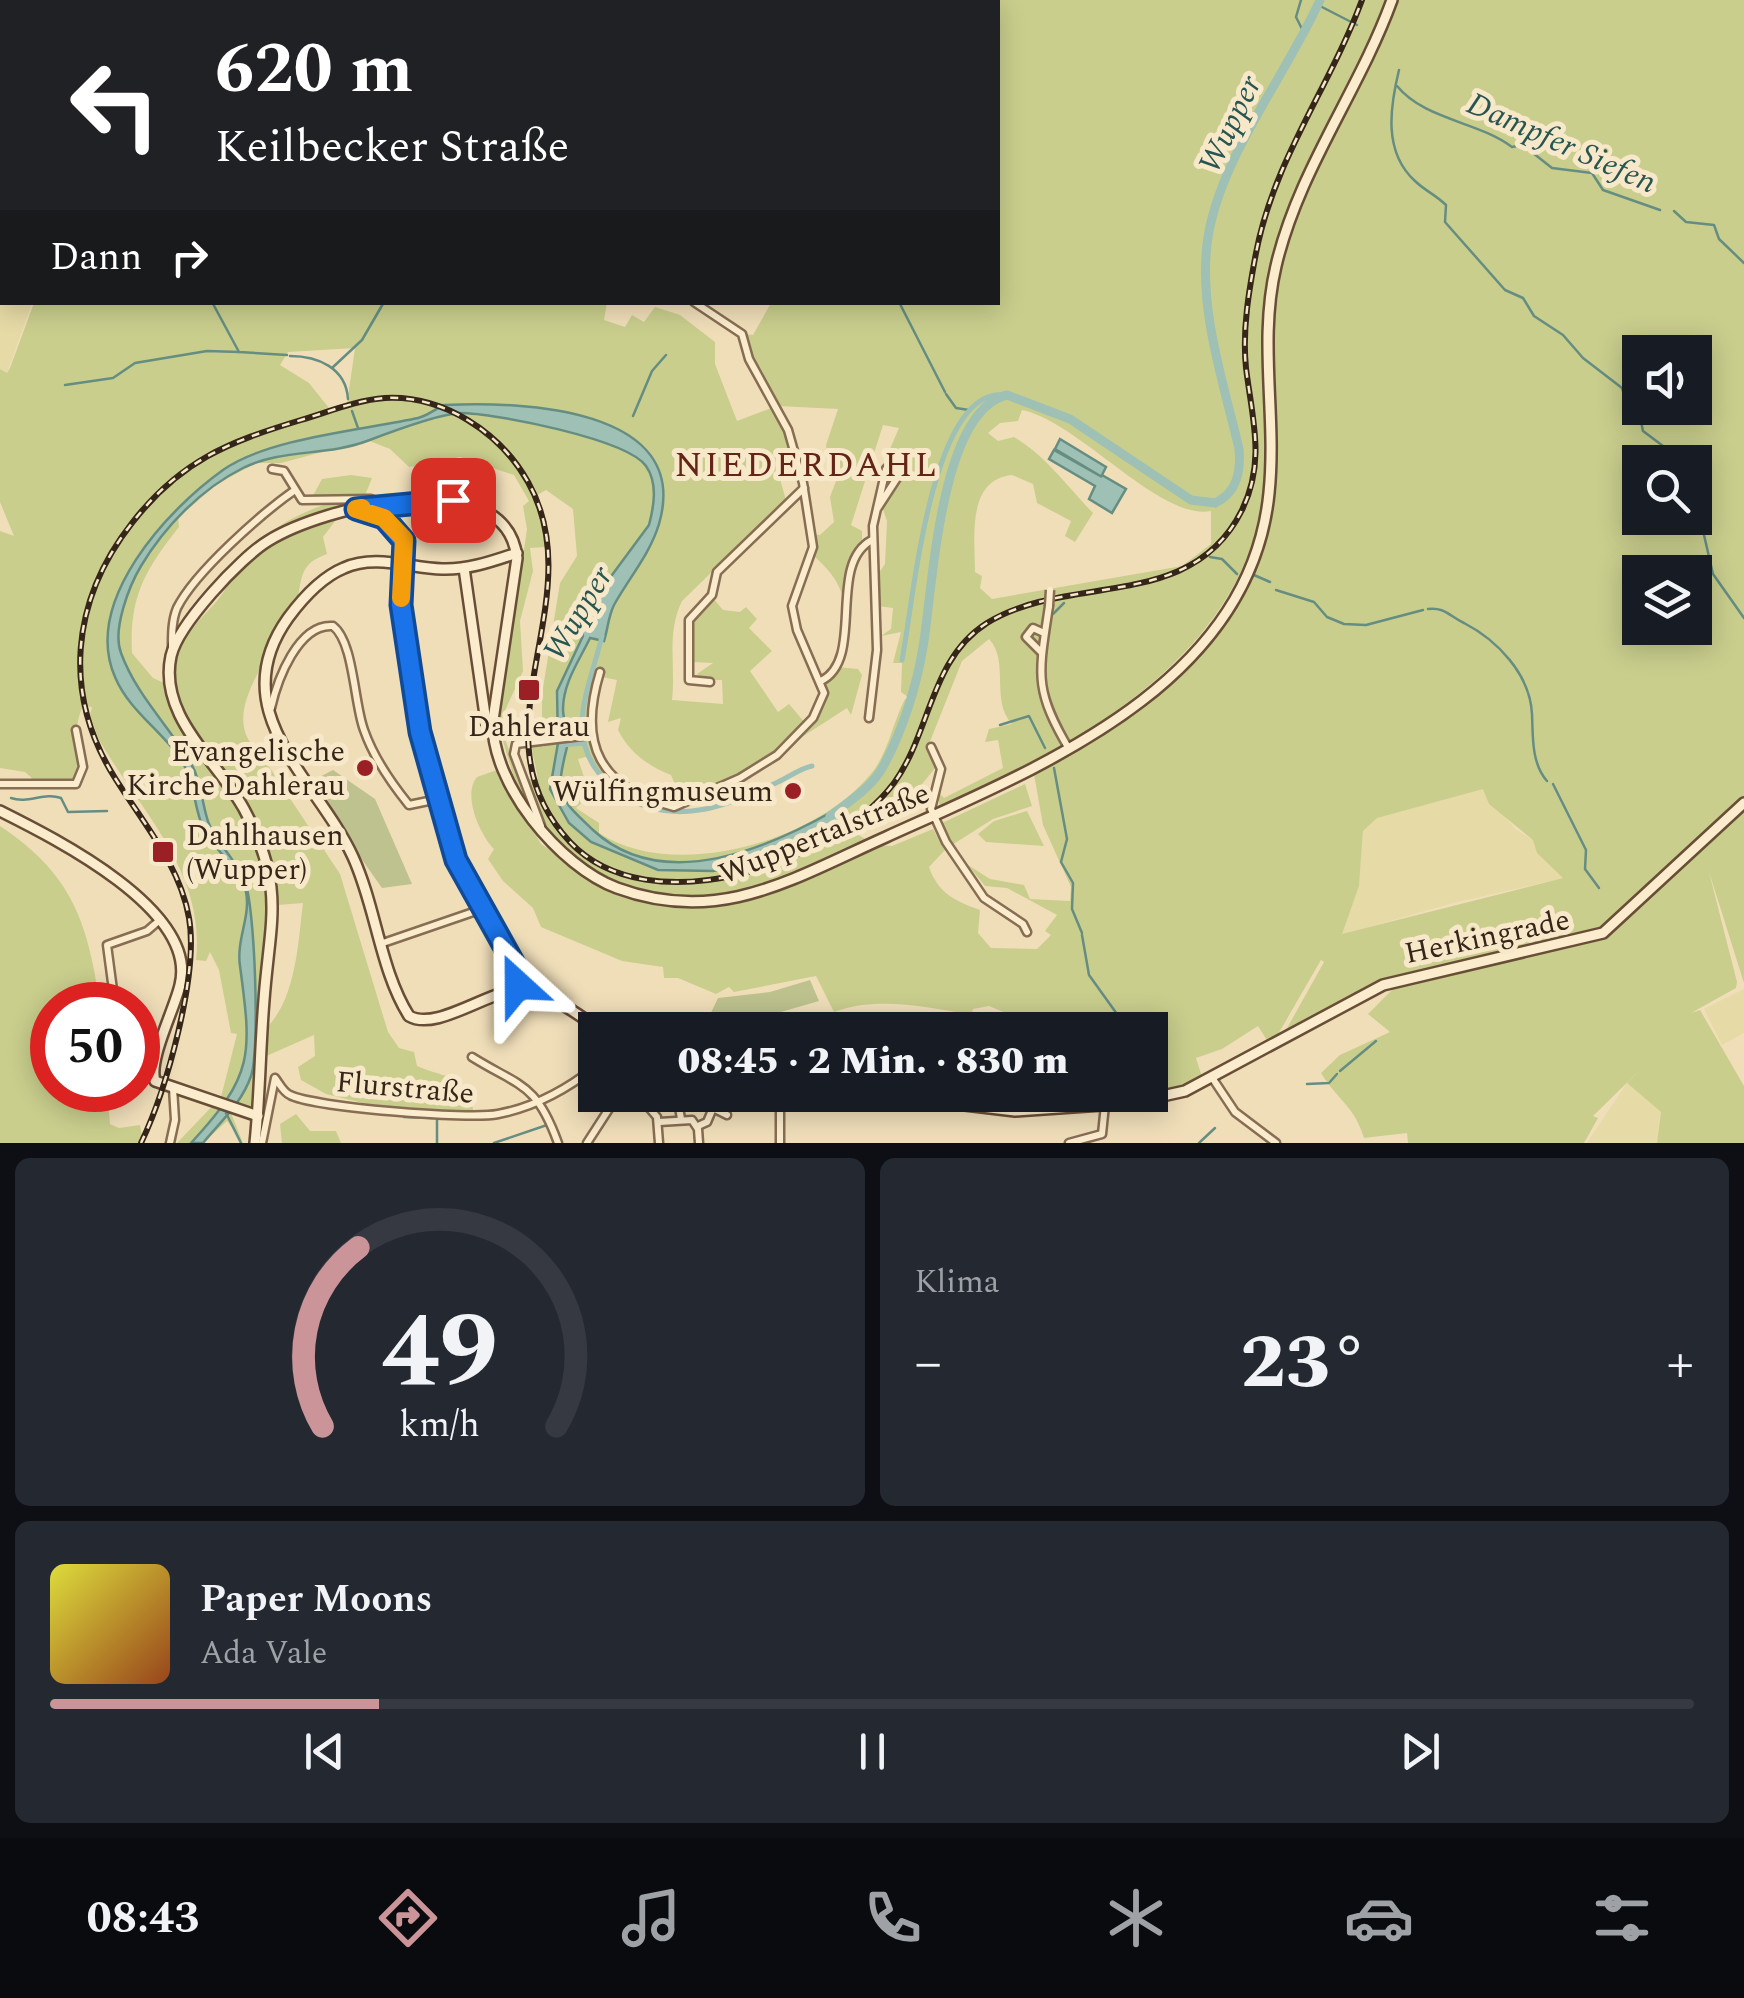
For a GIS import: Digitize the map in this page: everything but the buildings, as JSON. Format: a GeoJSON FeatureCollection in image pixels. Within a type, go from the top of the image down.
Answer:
{"type":"FeatureCollection","features":[{"type":"Feature","properties":{"kind":"main road","name":"Wuppertalstraße"},"geometry":{"type":"LineString","coordinates":[[464,568],[486,722],[526,811],[546,839],[586,872],[624,890],[658,899],[723,902],[818,868],[1069,749],[1126,714],[1176,671],[1217,624],[1249,568],[1270,489],[1265,361],[1276,266],[1302,188],[1365,66],[1392,0]]}},
{"type":"Feature","properties":{"kind":"main road"},"geometry":{"type":"LineString","coordinates":[[259,1143],[274,895],[244,810],[177,707],[170,680],[172,652],[199,611],[264,543],[356,509],[382,504],[456,500],[478,505],[506,526],[517,554],[492,729]]}},
{"type":"Feature","properties":{"kind":"main road"},"geometry":{"type":"LineString","coordinates":[[356,509],[384,518],[404,539],[400,593],[409,677],[456,860],[518,971],[538,989],[578,1012]]}},
{"type":"Feature","properties":{"kind":"main road"},"geometry":{"type":"LineString","coordinates":[[517,554],[464,568],[372,562],[344,568],[297,606],[280,630],[270,657],[270,712],[288,759],[354,858],[405,1011],[422,1020],[515,989],[538,989]]}},
{"type":"Feature","properties":{"kind":"main road"},"geometry":{"type":"LineString","coordinates":[[400,593],[411,574],[430,568]]}},
{"type":"Feature","properties":{"kind":"main road","name":"Herkingrade"},"geometry":{"type":"LineString","coordinates":[[1168,1096],[1213,1080],[1384,985],[1603,933],[1744,803]]}},
{"type":"Feature","properties":{"kind":"main road"},"geometry":{"type":"LineString","coordinates":[[0,811],[120,882],[161,919],[175,944],[182,975],[153,1075],[156,1082],[258,1116]]}},
{"type":"Feature","properties":{"kind":"main road"},"geometry":{"type":"LineString","coordinates":[[515,989],[518,971]]}},
{"type":"Feature","properties":{"kind":"street"},"geometry":{"type":"LineString","coordinates":[[583,736],[611,775],[640,796],[680,806],[746,775],[787,746],[820,706],[824,693],[799,636],[792,606],[814,546],[788,430],[748,358],[743,336],[698,305]]}},
{"type":"Feature","properties":{"kind":"street"},"geometry":{"type":"LineString","coordinates":[[869,718],[877,650],[872,540],[877,509],[886,468],[893,462],[899,467],[899,476],[877,509]]}},
{"type":"Feature","properties":{"kind":"street"},"geometry":{"type":"LineString","coordinates":[[272,469],[284,470],[306,500],[371,499],[382,504]]}},
{"type":"Feature","properties":{"kind":"street"},"geometry":{"type":"LineString","coordinates":[[710,682],[689,680],[689,620],[712,596],[717,572],[804,488]]}},
{"type":"Feature","properties":{"kind":"street"},"geometry":{"type":"LineString","coordinates":[[172,652],[174,616],[186,594],[266,510],[295,490]]}},
{"type":"Feature","properties":{"kind":"street"},"geometry":{"type":"LineString","coordinates":[[821,681],[832,675],[842,656],[844,602],[852,571],[865,544],[872,540]]}},
{"type":"Feature","properties":{"kind":"street"},"geometry":{"type":"LineString","coordinates":[[1050,590],[1042,652],[1042,697],[1069,749]]}},
{"type":"Feature","properties":{"kind":"street"},"geometry":{"type":"LineString","coordinates":[[270,712],[277,684],[293,655],[313,631],[333,626],[343,638],[364,732],[386,771],[409,805],[438,799]]}},
{"type":"Feature","properties":{"kind":"street"},"geometry":{"type":"LineString","coordinates":[[1042,652],[1028,643],[1026,637],[1036,628],[1044,634]]}},
{"type":"Feature","properties":{"kind":"street"},"geometry":{"type":"LineString","coordinates":[[583,736],[600,672]]}},
{"type":"Feature","properties":{"kind":"street"},"geometry":{"type":"LineString","coordinates":[[0,784],[76,784],[82,768],[76,730]]}},
{"type":"Feature","properties":{"kind":"street"},"geometry":{"type":"LineString","coordinates":[[546,839],[514,750],[519,741],[583,736]]}},
{"type":"Feature","properties":{"kind":"street"},"geometry":{"type":"LineString","coordinates":[[932,747],[941,769],[932,803],[934,816],[977,890],[1024,924],[1028,932]]}},
{"type":"Feature","properties":{"kind":"street"},"geometry":{"type":"LineString","coordinates":[[382,944],[482,909]]}},
{"type":"Feature","properties":{"kind":"street"},"geometry":{"type":"LineString","coordinates":[[112,982],[107,946],[148,931],[161,919]]}},
{"type":"Feature","properties":{"kind":"street"},"geometry":{"type":"LineString","coordinates":[[472,1057],[516,1078],[538,1102],[558,1143]]}},
{"type":"Feature","properties":{"kind":"street","name":"Flurstraße"},"geometry":{"type":"LineString","coordinates":[[259,1143],[274,1078],[294,1096],[436,1116],[494,1115],[538,1102],[578,1080]]}},
{"type":"Feature","properties":{"kind":"street"},"geometry":{"type":"LineString","coordinates":[[1213,1080],[1235,1112],[1276,1143]]}},
{"type":"Feature","properties":{"kind":"street"},"geometry":{"type":"LineString","coordinates":[[170,1143],[175,1120],[173,1088]]}},
{"type":"Feature","properties":{"kind":"street"},"geometry":{"type":"LineString","coordinates":[[660,1122],[681,1119],[698,1126],[706,1122],[714,1108],[727,1115]]}},
{"type":"Feature","properties":{"kind":"street"},"geometry":{"type":"LineString","coordinates":[[587,1143],[607,1112]]}},
{"type":"Feature","properties":{"kind":"street"},"geometry":{"type":"LineString","coordinates":[[655,1112],[660,1122],[659,1143]]}},
{"type":"Feature","properties":{"kind":"street"},"geometry":{"type":"LineString","coordinates":[[680,1112],[681,1119]]}},
{"type":"Feature","properties":{"kind":"street"},"geometry":{"type":"LineString","coordinates":[[780,1112],[780,1143]]}},
{"type":"Feature","properties":{"kind":"street"},"geometry":{"type":"LineString","coordinates":[[1069,1143],[1102,1134],[1104,1112]]}},
{"type":"Feature","properties":{"kind":"street"},"geometry":{"type":"LineString","coordinates":[[698,1126],[699,1143]]}},
{"type":"Feature","properties":{"kind":"shaded area"},"geometry":{"type":"Polygon","coordinates":[[[0,305],[31,305],[7,373],[0,369],[0,305]]]}},
{"type":"Feature","properties":{"kind":"shaded area"},"geometry":{"type":"Polygon","coordinates":[[[1483,788],[1515,829],[1533,840],[1564,878],[1453,903],[1341,935],[1359,886],[1363,831],[1376,818],[1483,788]]]}},
{"type":"Feature","properties":{"kind":"shaded area"},"geometry":{"type":"Polygon","coordinates":[[[1744,989],[1744,1033],[1722,1045],[1704,1009],[1744,989]]]}},
{"type":"Feature","properties":{"kind":"shaded area"},"geometry":{"type":"Polygon","coordinates":[[[1627,1083],[1661,1112],[1657,1143],[1587,1143],[1627,1083]]]}},
{"type":"Feature","properties":{"kind":"green space"},"geometry":{"type":"Polygon","coordinates":[[[1000,0],[1385,0],[1357,66],[1308,162],[1271,263],[1263,316],[1265,473],[1255,536],[1231,591],[1196,640],[1153,682],[1050,753],[940,807],[937,791],[944,798],[1003,768],[998,740],[985,742],[989,729],[1012,724],[1002,704],[998,658],[989,639],[962,661],[927,749],[936,767],[900,811],[885,797],[849,829],[870,842],[776,884],[718,900],[675,899],[608,881],[555,843],[542,821],[527,779],[538,779],[531,745],[541,743],[543,747],[549,742],[542,725],[542,694],[560,583],[577,556],[573,509],[546,490],[534,497],[546,540],[545,547],[530,548],[533,571],[520,621],[523,671],[503,715],[505,739],[528,802],[516,784],[498,725],[527,529],[523,506],[529,501],[514,475],[460,457],[409,467],[390,449],[367,440],[281,463],[256,463],[217,484],[178,518],[179,527],[148,571],[133,616],[132,653],[153,678],[164,683],[203,750],[177,691],[174,669],[183,641],[265,538],[291,519],[329,503],[310,501],[322,479],[351,475],[372,478],[364,498],[375,499],[336,520],[323,537],[327,554],[311,562],[303,573],[291,618],[257,675],[243,717],[247,736],[340,874],[388,1032],[399,1048],[414,1052],[417,1066],[463,1085],[475,1117],[396,1111],[326,1094],[301,1080],[298,1067],[315,1056],[314,1035],[264,1057],[264,1030],[283,1004],[294,971],[303,903],[278,905],[274,886],[254,1104],[244,1109],[234,1106],[231,1113],[243,1143],[227,1121],[203,1143],[177,1143],[221,1097],[237,1034],[231,1033],[219,970],[210,952],[206,961],[196,960],[191,898],[180,870],[150,816],[98,738],[90,715],[92,707],[83,706],[79,718],[75,784],[35,781],[25,772],[0,768],[0,531],[14,536],[0,502],[0,369],[7,373],[10,368],[33,305],[606,305],[604,320],[625,327],[632,315],[644,322],[655,307],[680,315],[715,342],[715,364],[737,421],[774,407],[795,461],[777,469],[786,500],[682,601],[673,638],[672,700],[723,704],[722,680],[705,680],[697,674],[713,663],[692,662],[689,624],[712,597],[723,610],[740,612],[746,607],[757,619],[749,628],[772,651],[750,671],[778,712],[789,704],[806,724],[820,707],[821,681],[837,667],[858,669],[862,675],[851,715],[847,708],[754,768],[694,796],[674,782],[671,775],[634,752],[618,730],[621,718],[608,722],[617,680],[597,676],[588,733],[584,734],[611,781],[607,786],[586,757],[578,759],[590,795],[576,808],[599,823],[599,833],[630,848],[666,854],[705,854],[745,847],[819,817],[850,795],[879,762],[905,699],[915,702],[901,692],[902,663],[893,663],[901,632],[881,636],[891,629],[893,608],[878,606],[876,577],[885,564],[887,521],[882,506],[902,472],[890,449],[899,428],[883,425],[851,525],[862,531],[862,551],[844,603],[836,581],[812,554],[811,534],[820,535],[834,522],[830,497],[841,468],[828,463],[826,445],[838,409],[778,406],[753,363],[744,334],[753,335],[770,305],[1000,305],[1000,0]],[[355,348],[288,352],[280,365],[309,383],[329,408],[347,404],[355,348]],[[1022,410],[1018,421],[1000,423],[988,433],[998,441],[1014,437],[1026,445],[1093,513],[1075,542],[1065,536],[1071,521],[1037,503],[1033,484],[1012,475],[987,487],[976,513],[975,572],[982,576],[980,588],[992,599],[1182,566],[1211,544],[1211,511],[1191,510],[1168,501],[1044,418],[1022,410]]]}},
{"type":"Feature","properties":{"kind":"green space"},"geometry":{"type":"Polygon","coordinates":[[[1395,0],[1744,0],[1744,983],[1709,872],[1737,982],[1736,988],[1691,1013],[1700,1010],[1744,1086],[1744,1143],[1657,1143],[1661,1112],[1627,1083],[1644,1066],[1593,1116],[1598,1118],[1584,1143],[1408,1143],[1407,1133],[1364,1138],[1350,1110],[1321,1073],[1340,1055],[1390,1032],[1368,1014],[1398,984],[1592,941],[1600,937],[1600,931],[1380,984],[1286,1030],[1324,962],[1321,960],[1277,1036],[1268,1042],[1258,1026],[1222,1049],[1196,1058],[1203,1080],[1168,1091],[1168,1012],[1004,1012],[989,1006],[972,1012],[954,1012],[884,1004],[834,1012],[816,976],[734,992],[729,987],[716,994],[678,978],[664,978],[663,967],[622,961],[541,927],[533,908],[503,881],[488,859],[494,849],[483,834],[472,804],[477,777],[497,770],[541,844],[612,891],[656,901],[735,903],[874,845],[892,846],[933,829],[945,850],[929,867],[933,876],[948,895],[980,910],[978,933],[991,948],[1037,949],[1051,935],[1045,931],[1057,915],[1007,888],[985,886],[968,865],[990,879],[1024,885],[1030,899],[1070,901],[1071,887],[1043,825],[1034,774],[1123,719],[1164,686],[1201,650],[1232,609],[1256,565],[1272,515],[1277,461],[1274,302],[1287,242],[1395,0]],[[1483,789],[1377,818],[1363,831],[1359,886],[1342,934],[1563,878],[1537,853],[1533,840],[1489,804],[1483,789]]]}},
{"type":"Feature","properties":{"kind":"green space"},"geometry":{"type":"Polygon","coordinates":[[[333,770],[375,799],[412,884],[382,888],[308,783],[333,770]]]}},
{"type":"Feature","properties":{"kind":"green space"},"geometry":{"type":"Polygon","coordinates":[[[1025,784],[1032,806],[993,819],[952,845],[940,824],[1025,784]]]}},
{"type":"Feature","properties":{"kind":"green space"},"geometry":{"type":"Polygon","coordinates":[[[1027,811],[1044,846],[986,842],[978,834],[994,821],[1027,811]]]}},
{"type":"Feature","properties":{"kind":"green space"},"geometry":{"type":"Polygon","coordinates":[[[0,826],[24,844],[60,882],[82,925],[96,982],[30,982],[30,1112],[109,1112],[110,1124],[119,1128],[140,1125],[143,1143],[0,1143],[0,826]]]}},
{"type":"Feature","properties":{"kind":"green space"},"geometry":{"type":"Polygon","coordinates":[[[810,980],[819,1001],[781,1012],[711,1012],[718,998],[770,992],[810,980]]]}},
{"type":"Feature","properties":{"kind":"green space"},"geometry":{"type":"Polygon","coordinates":[[[296,1114],[310,1131],[336,1131],[341,1143],[282,1143],[280,1124],[296,1114]]]}},
{"type":"Feature","properties":{"kind":"water"},"geometry":{"type":"Polygon","coordinates":[[[444,405],[515,405],[593,419],[626,434],[651,455],[663,485],[659,524],[650,546],[614,605],[604,641],[590,638],[566,690],[563,709],[568,742],[561,786],[572,810],[620,849],[650,860],[681,862],[746,851],[835,810],[841,817],[805,842],[746,865],[713,871],[658,870],[591,842],[569,823],[550,789],[558,743],[557,691],[583,636],[578,621],[649,525],[654,487],[646,466],[634,456],[559,429],[460,413],[352,446],[273,458],[243,468],[199,498],[161,537],[132,585],[119,633],[127,668],[193,767],[210,826],[241,874],[248,897],[256,1011],[251,1076],[236,1104],[203,1143],[191,1143],[227,1099],[244,1062],[246,1022],[239,956],[246,892],[238,874],[204,830],[184,765],[130,701],[115,677],[108,648],[110,618],[120,588],[136,560],[178,508],[242,459],[317,436],[418,418],[444,405]]]}},
{"type":"Feature","properties":{"kind":"water"},"geometry":{"type":"Polygon","coordinates":[[[1060,439],[1106,467],[1102,475],[1126,489],[1112,513],[1089,499],[1095,486],[1049,459],[1054,450],[1102,477],[1055,449],[1060,439]]]}},
{"type":"Feature","properties":{"kind":"waterway"},"geometry":{"type":"LineString","coordinates":[[1301,0],[1296,17],[1304,33]]}},
{"type":"Feature","properties":{"kind":"waterway","name":"Wupper"},"geometry":{"type":"LineString","coordinates":[[830,816],[875,779],[903,721],[920,662],[936,546],[953,466],[967,433],[984,408],[1007,395],[1070,419],[1191,500],[1215,503],[1233,488],[1239,449],[1210,322],[1207,244],[1213,213],[1238,150],[1320,0]]}},
{"type":"Feature","properties":{"kind":"waterway"},"geometry":{"type":"LineString","coordinates":[[1318,5],[1357,25]]}},
{"type":"Feature","properties":{"kind":"waterway"},"geometry":{"type":"LineString","coordinates":[[1399,70],[1392,128],[1398,157],[1405,169],[1446,205],[1445,222],[1505,290],[1523,298],[1534,316],[1563,335],[1583,358],[1622,388],[1628,406],[1640,417],[1643,431],[1662,445]]}},
{"type":"Feature","properties":{"kind":"waterway","name":"Dampfer Siefen"},"geometry":{"type":"LineString","coordinates":[[1397,86],[1436,113],[1512,147],[1523,145],[1552,168],[1592,173],[1603,190],[1660,210]]}},
{"type":"Feature","properties":{"kind":"waterway","name":"Dampfer Siefen"},"geometry":{"type":"LineString","coordinates":[[1674,211],[1686,222],[1714,225],[1719,239],[1744,263]]}},
{"type":"Feature","properties":{"kind":"waterway"},"geometry":{"type":"LineString","coordinates":[[214,305],[239,352],[287,355]]}},
{"type":"Feature","properties":{"kind":"waterway"},"geometry":{"type":"LineString","coordinates":[[332,368],[362,340],[382,305]]}},
{"type":"Feature","properties":{"kind":"waterway"},"geometry":{"type":"LineString","coordinates":[[901,305],[945,392]]}},
{"type":"Feature","properties":{"kind":"waterway"},"geometry":{"type":"LineString","coordinates":[[65,385],[113,378],[135,363],[207,351],[239,352]]}},
{"type":"Feature","properties":{"kind":"waterway"},"geometry":{"type":"LineString","coordinates":[[633,416],[652,371],[666,355]]}},
{"type":"Feature","properties":{"kind":"waterway"},"geometry":{"type":"LineString","coordinates":[[290,356],[311,358],[329,366],[342,379],[348,399]]}},
{"type":"Feature","properties":{"kind":"waterway"},"geometry":{"type":"LineString","coordinates":[[946,394],[956,408],[969,410]]}},
{"type":"Feature","properties":{"kind":"waterway"},"geometry":{"type":"LineString","coordinates":[[902,660],[929,504],[942,460],[959,425],[979,401],[1005,395]]}},
{"type":"Feature","properties":{"kind":"waterway"},"geometry":{"type":"LineString","coordinates":[[352,411],[358,428]]}},
{"type":"Feature","properties":{"kind":"waterway"},"geometry":{"type":"LineString","coordinates":[[1704,535],[1713,574],[1744,618]]}},
{"type":"Feature","properties":{"kind":"waterway"},"geometry":{"type":"LineString","coordinates":[[1210,557],[1222,559],[1237,574]]}},
{"type":"Feature","properties":{"kind":"waterway"},"geometry":{"type":"LineString","coordinates":[[1247,583],[1254,575],[1270,582]]}},
{"type":"Feature","properties":{"kind":"waterway"},"geometry":{"type":"LineString","coordinates":[[1276,590],[1314,602],[1327,617],[1344,624],[1366,625],[1423,610]]}},
{"type":"Feature","properties":{"kind":"waterway"},"geometry":{"type":"LineString","coordinates":[[1053,614],[1064,603]]}},
{"type":"Feature","properties":{"kind":"waterway"},"geometry":{"type":"LineString","coordinates":[[1428,609],[1443,611],[1476,630],[1510,660],[1530,699],[1535,757],[1547,781]]}},
{"type":"Feature","properties":{"kind":"waterway"},"geometry":{"type":"LineString","coordinates":[[602,636],[586,693],[582,731],[594,766],[608,783]]}},
{"type":"Feature","properties":{"kind":"waterway"},"geometry":{"type":"LineString","coordinates":[[1000,725],[1029,716],[1045,748]]}},
{"type":"Feature","properties":{"kind":"waterway"},"geometry":{"type":"LineString","coordinates":[[562,745],[584,743]]}},
{"type":"Feature","properties":{"kind":"waterway"},"geometry":{"type":"LineString","coordinates":[[629,799],[667,811],[704,809],[742,798],[812,766]]}},
{"type":"Feature","properties":{"kind":"waterway"},"geometry":{"type":"LineString","coordinates":[[1054,768],[1067,839],[1061,862],[1073,883],[1072,909],[1082,933]]}},
{"type":"Feature","properties":{"kind":"waterway"},"geometry":{"type":"LineString","coordinates":[[153,787],[188,775]]}},
{"type":"Feature","properties":{"kind":"waterway"},"geometry":{"type":"LineString","coordinates":[[1553,784],[1586,850],[1585,869],[1599,888]]}},
{"type":"Feature","properties":{"kind":"waterway"},"geometry":{"type":"LineString","coordinates":[[11,798],[48,796],[61,798],[68,812],[107,811]]}},
{"type":"Feature","properties":{"kind":"waterway"},"geometry":{"type":"LineString","coordinates":[[1082,935],[1089,975],[1116,1012]]}},
{"type":"Feature","properties":{"kind":"waterway"},"geometry":{"type":"LineString","coordinates":[[1340,1071],[1376,1041]]}},
{"type":"Feature","properties":{"kind":"waterway"},"geometry":{"type":"LineString","coordinates":[[1307,1084],[1329,1083],[1337,1074]]}},
{"type":"Feature","properties":{"kind":"waterway"},"geometry":{"type":"LineString","coordinates":[[226,1113],[241,1143]]}},
{"type":"Feature","properties":{"kind":"waterway"},"geometry":{"type":"LineString","coordinates":[[404,1117],[433,1118]]}},
{"type":"Feature","properties":{"kind":"waterway"},"geometry":{"type":"LineString","coordinates":[[437,1118],[437,1143]]}},
{"type":"Feature","properties":{"kind":"waterway"},"geometry":{"type":"LineString","coordinates":[[494,1143],[547,1125]]}},
{"type":"Feature","properties":{"kind":"waterway"},"geometry":{"type":"LineString","coordinates":[[1199,1143],[1215,1128]]}},
{"type":"Feature","properties":{"kind":"railway"},"geometry":{"type":"LineString","coordinates":[[141,1143],[160,1094],[185,1001],[191,942],[189,918],[169,862],[98,746],[81,681],[81,648],[96,584],[112,553],[132,523],[168,484],[228,446],[364,401],[407,399],[428,403],[468,420],[502,447],[516,464],[528,482],[545,527],[548,573],[529,711],[529,756],[541,800],[570,842],[604,867],[645,880],[691,882],[739,874],[786,859],[829,838],[866,812],[894,783],[916,742],[942,676],[968,638],[987,623],[1055,598],[1161,578],[1192,564],[1220,542],[1242,510],[1254,474],[1255,457],[1245,339],[1256,253],[1276,186],[1362,0]]}},
{"type":"Feature","properties":{"kind":"slow traffic"},"geometry":{"type":"LineString","coordinates":[[362,508],[356,509],[384,518],[404,539],[401,598]]}},
{"type":"Feature","properties":{"kind":"place","name":"Dahlerau"},"geometry":{"type":"Point","coordinates":[529,690]}},
{"type":"Feature","properties":{"kind":"place","name":"Evangelische Kirche Dahlerau"},"geometry":{"type":"Point","coordinates":[365,768]}},
{"type":"Feature","properties":{"kind":"place","name":"Wülfingmuseum"},"geometry":{"type":"Point","coordinates":[793,791]}},
{"type":"Feature","properties":{"kind":"place","name":"Dahlhausen (Wupper)"},"geometry":{"type":"Point","coordinates":[163,852]}},
{"type":"Feature","properties":{"kind":"district","name":"NIEDERDAHL"},"geometry":{"type":"Point","coordinates":[807,464]}},
{"type":"Feature","properties":{"kind":"route"},"geometry":{"type":"LineString","coordinates":[[453,500],[356,509],[384,518],[404,541],[401,605],[420,732],[456,860],[518,971],[518,985]]}}]}
